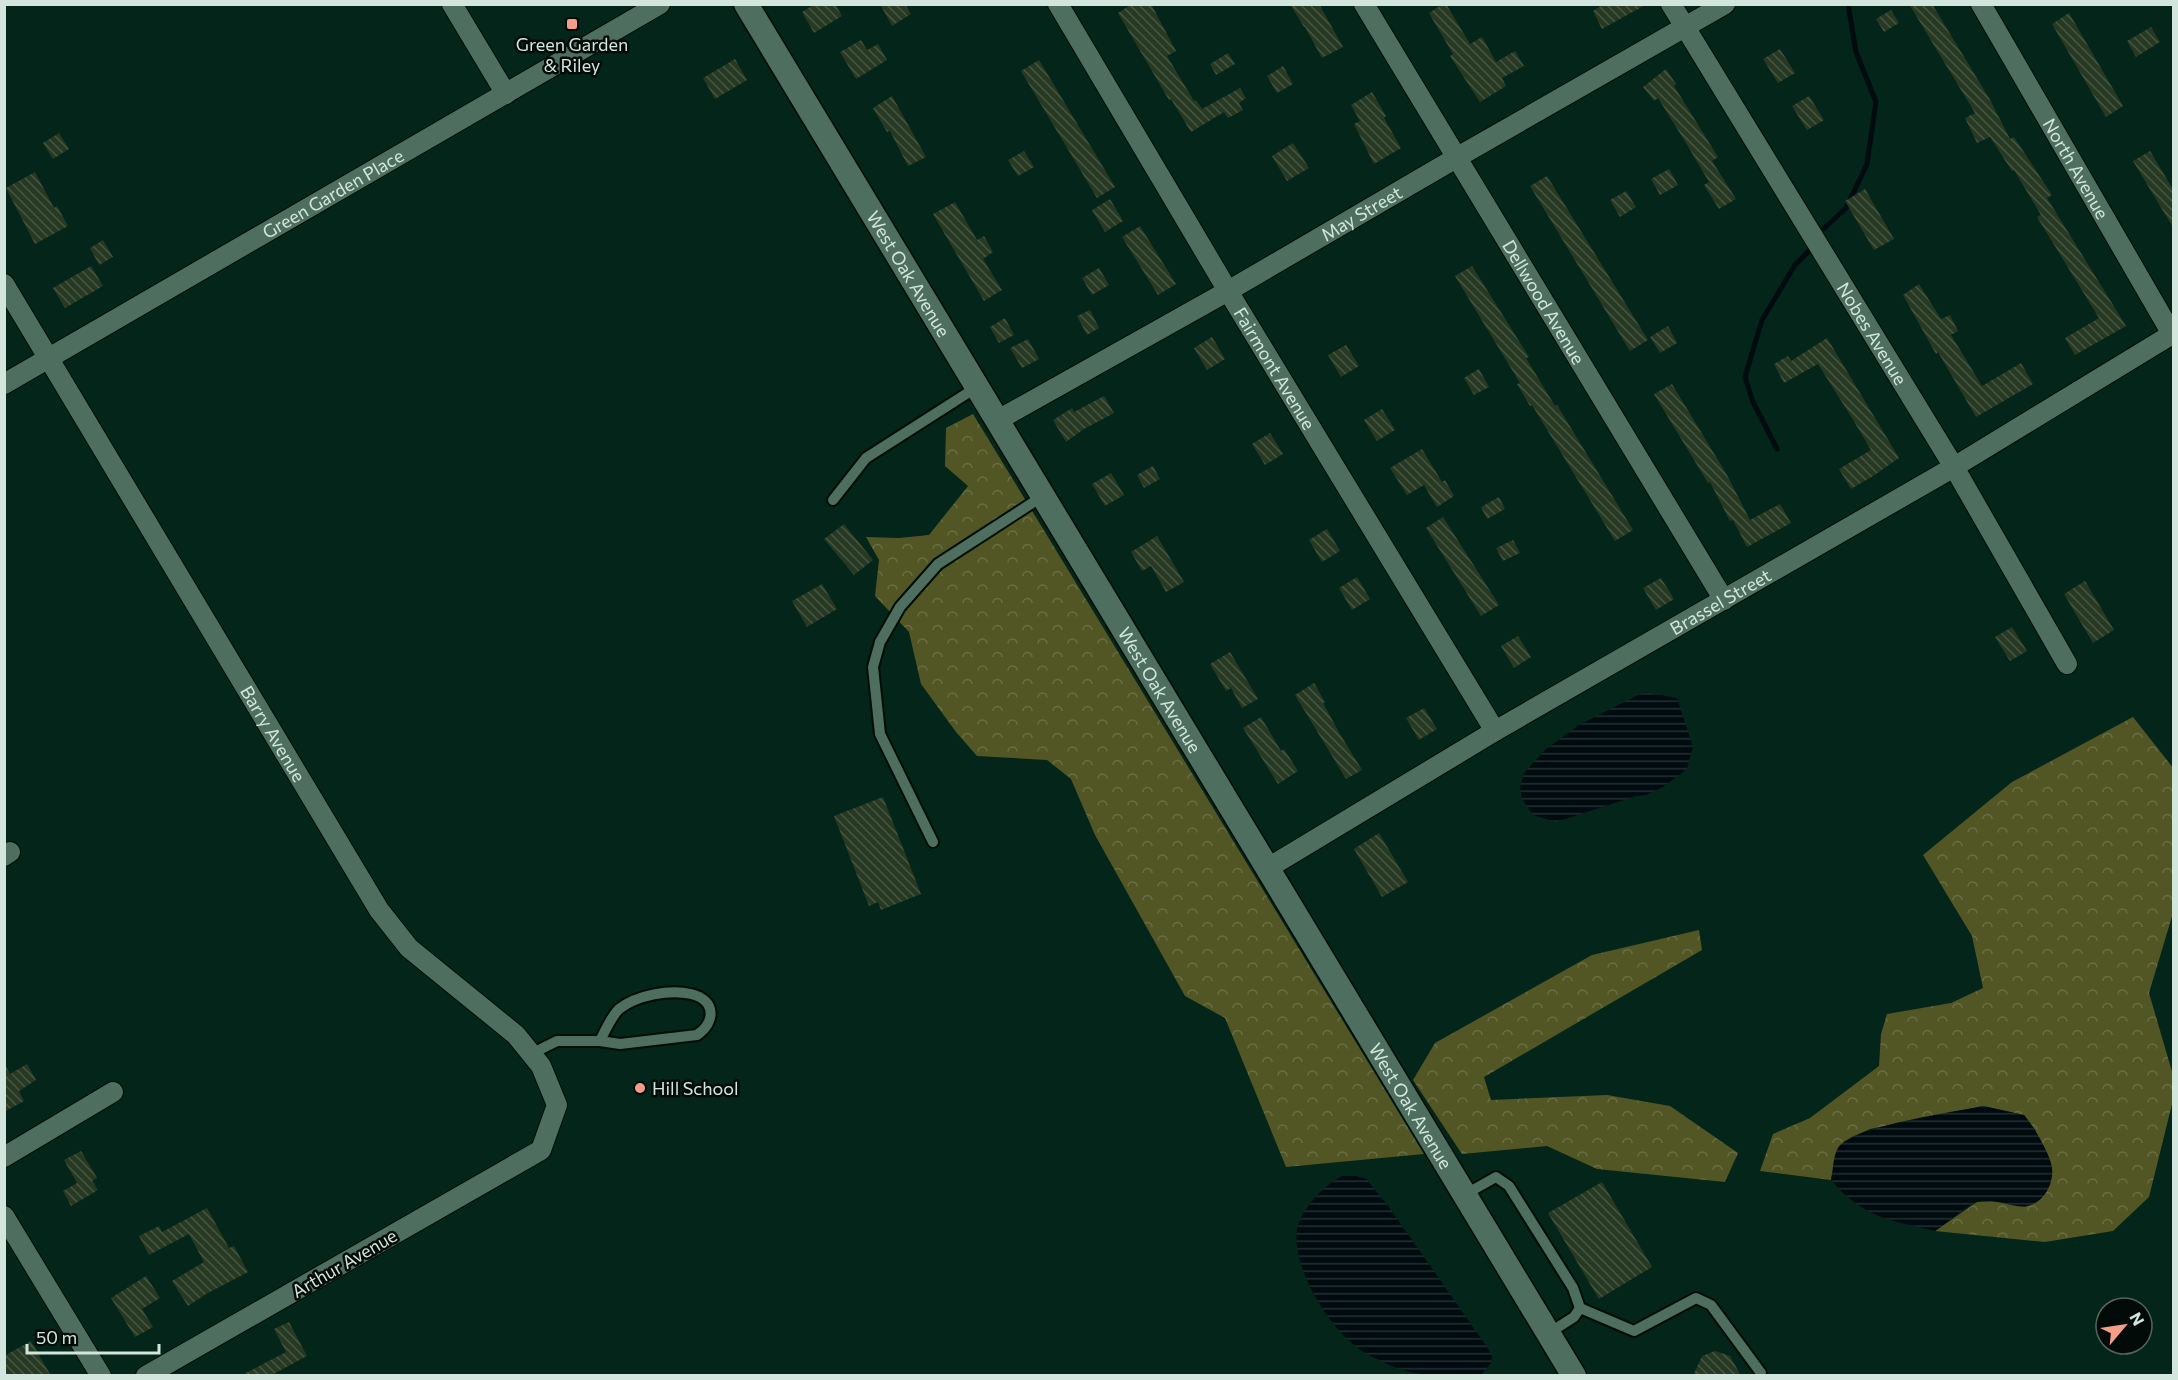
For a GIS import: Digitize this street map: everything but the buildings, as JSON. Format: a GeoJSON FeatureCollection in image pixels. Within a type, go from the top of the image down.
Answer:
{"type":"FeatureCollection","features":[{"type":"Feature","properties":{"kind":"street"},"geometry":{"type":"LineString","coordinates":[[452,4],[506,94]]}},
{"type":"Feature","properties":{"kind":"street","name":"Green Garden Place"},"geometry":{"type":"LineString","coordinates":[[4,384],[660,4]]}},
{"type":"Feature","properties":{"kind":"street","name":"West Oak Avenue"},"geometry":{"type":"LineString","coordinates":[[746,4],[1574,1376]]}},
{"type":"Feature","properties":{"kind":"street","name":"Fairmont Avenue"},"geometry":{"type":"LineString","coordinates":[[1059,4],[1228,291],[1495,731]]}},
{"type":"Feature","properties":{"kind":"street","name":"Dellwood Avenue"},"geometry":{"type":"LineString","coordinates":[[1364,4],[1724,600]]}},
{"type":"Feature","properties":{"kind":"street","name":"Nobes Avenue"},"geometry":{"type":"LineString","coordinates":[[1671,4],[1954,467],[2067,664]]}},
{"type":"Feature","properties":{"kind":"street","name":"May Street"},"geometry":{"type":"LineString","coordinates":[[998,420],[1228,291],[1725,4]]}},
{"type":"Feature","properties":{"kind":"street","name":"North Avenue"},"geometry":{"type":"LineString","coordinates":[[1981,4],[2173,334]]}},
{"type":"Feature","properties":{"kind":"street","name":"Barry Avenue"},"geometry":{"type":"LineString","coordinates":[[4,284],[379,910],[409,948],[516,1035],[541,1066],[557,1105],[541,1150]]}},
{"type":"Feature","properties":{"kind":"street","name":"Brassel Street"},"geometry":{"type":"LineString","coordinates":[[1268,868],[1495,731],[1954,467],[2173,334]]}},
{"type":"Feature","properties":{"kind":"street"},"geometry":{"type":"LineString","coordinates":[[4,1157],[112,1092]]}},
{"type":"Feature","properties":{"kind":"street","name":"Arthur Avenue"},"geometry":{"type":"LineString","coordinates":[[146,1376],[541,1150]]}},
{"type":"Feature","properties":{"kind":"street"},"geometry":{"type":"LineString","coordinates":[[4,1216],[101,1376]]}},
{"type":"Feature","properties":{"kind":"lane"},"geometry":{"type":"LineString","coordinates":[[832,500],[866,458],[977,386]]}},
{"type":"Feature","properties":{"kind":"lane"},"geometry":{"type":"LineString","coordinates":[[933,842],[880,734],[873,667],[880,642],[900,607],[938,564],[1043,496]]}},
{"type":"Feature","properties":{"kind":"lane"},"geometry":{"type":"LineString","coordinates":[[531,1054],[557,1041],[600,1041],[620,1044],[698,1035],[711,1021],[711,1011],[706,1002],[693,994],[668,993],[644,998],[616,1011],[600,1041]]}},
{"type":"Feature","properties":{"kind":"lane"},"geometry":{"type":"LineString","coordinates":[[1464,1195],[1496,1177],[1509,1186],[1573,1288],[1580,1308],[1634,1331],[1696,1298],[1711,1305],[1761,1373]]}},
{"type":"Feature","properties":{"kind":"lane"},"geometry":{"type":"LineString","coordinates":[[1549,1333],[1574,1317],[1580,1308]]}},
{"type":"Feature","properties":{"kind":"green space"},"geometry":{"type":"Polygon","coordinates":[[[973,414],[1424,1154],[1286,1167],[1225,1018],[1185,996],[1095,835],[1071,779],[1047,760],[977,756],[956,732],[921,684],[909,632],[875,596],[879,560],[866,537],[899,538],[929,535],[968,486],[945,466],[946,428],[973,414]]]}},
{"type":"Feature","properties":{"kind":"green space"},"geometry":{"type":"Polygon","coordinates":[[[2133,717],[2174,769],[2173,913],[2149,993],[2173,1075],[2173,1100],[2149,1197],[2113,1231],[2045,1242],[1935,1231],[1977,1202],[2000,1201],[2026,1207],[2036,1131],[2024,1115],[1983,1106],[1870,1129],[1852,1137],[1838,1148],[1831,1180],[1760,1171],[1773,1134],[1810,1118],[1879,1066],[1881,1034],[1887,1014],[1951,1003],[1983,988],[1972,936],[1923,855],[2012,782],[2133,717]]]}},
{"type":"Feature","properties":{"kind":"green space"},"geometry":{"type":"Polygon","coordinates":[[[1699,930],[1702,950],[1484,1077],[1491,1100],[1607,1095],[1670,1106],[1738,1153],[1725,1182],[1597,1169],[1547,1146],[1462,1154],[1413,1080],[1435,1043],[1592,955],[1699,930]]]}},
{"type":"Feature","properties":{"kind":"shaded area"},"geometry":{"type":"Polygon","coordinates":[[[1644,692],[1677,698],[1693,747],[1687,769],[1663,787],[1646,795],[1636,796],[1556,822],[1533,815],[1522,799],[1520,787],[1524,773],[1545,750],[1579,725],[1644,692]]]}},
{"type":"Feature","properties":{"kind":"shaded area"},"geometry":{"type":"Polygon","coordinates":[[[1983,1106],[2024,1115],[2044,1147],[2052,1167],[2051,1180],[2047,1192],[2033,1204],[2016,1206],[1990,1201],[1977,1202],[1935,1231],[1878,1216],[1854,1202],[1831,1180],[1836,1151],[1847,1140],[1882,1127],[1983,1106]]]}},
{"type":"Feature","properties":{"kind":"shaded area"},"geometry":{"type":"Polygon","coordinates":[[[1342,1176],[1366,1179],[1386,1203],[1487,1347],[1492,1356],[1491,1363],[1481,1375],[1429,1375],[1392,1366],[1355,1346],[1342,1334],[1322,1308],[1305,1276],[1297,1245],[1297,1231],[1303,1215],[1314,1199],[1342,1176]]]}},
{"type":"Feature","properties":{"kind":"waterway"},"geometry":{"type":"LineString","coordinates":[[1817,235],[1846,208],[1867,164],[1876,102],[1856,52],[1848,4]]}},
{"type":"Feature","properties":{"kind":"waterway"},"geometry":{"type":"LineString","coordinates":[[1777,449],[1753,402],[1745,377],[1762,320],[1795,265],[1808,252]]}},
{"type":"Feature","properties":{"kind":"place","name":"Green Garden & Riley"},"geometry":{"type":"Point","coordinates":[572,24]}},
{"type":"Feature","properties":{"kind":"place","name":"Hill School"},"geometry":{"type":"Point","coordinates":[640,1088]}}]}
